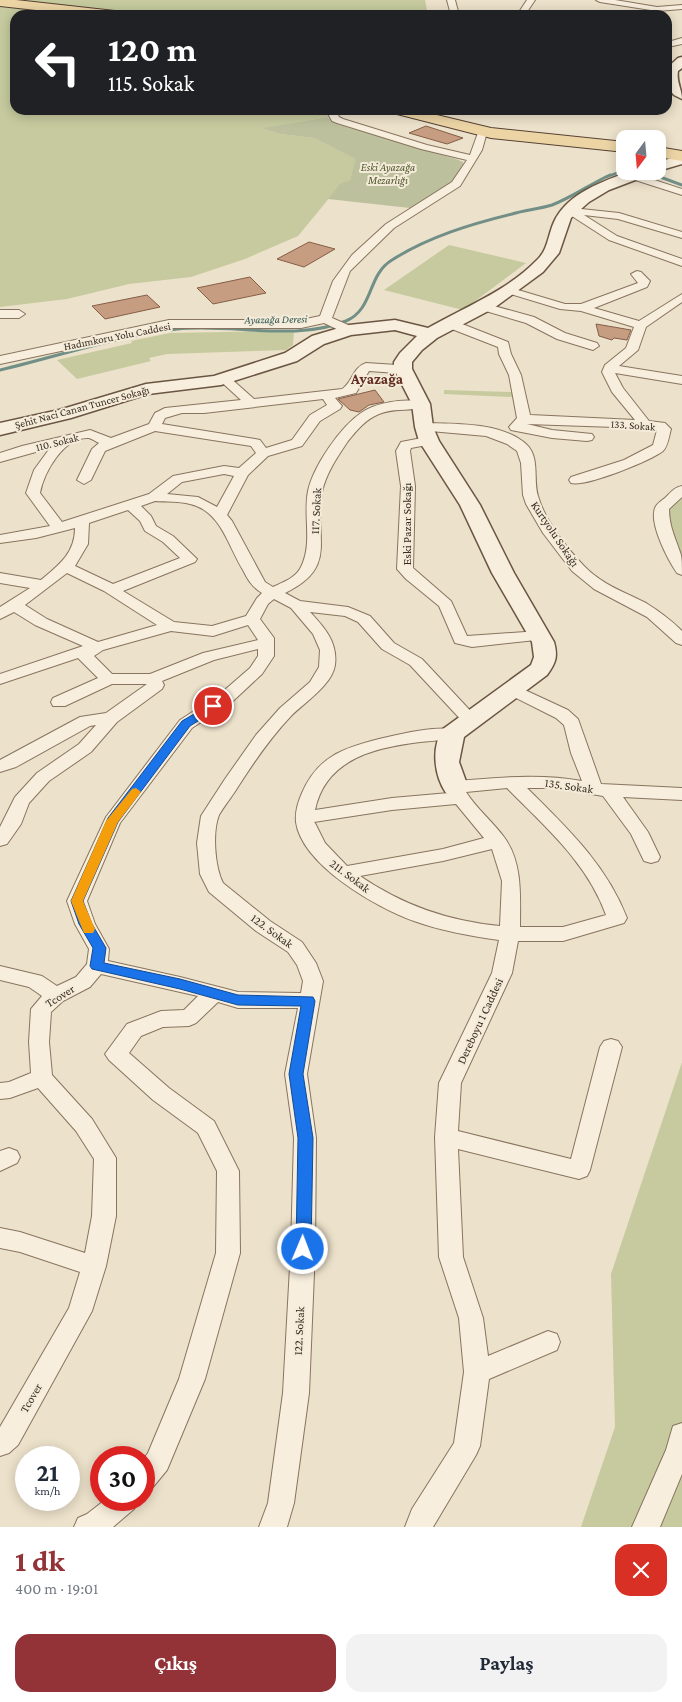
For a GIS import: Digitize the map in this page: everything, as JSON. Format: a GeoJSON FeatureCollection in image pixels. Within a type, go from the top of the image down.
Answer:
{"type":"FeatureCollection","features":[{"type":"Feature","properties":{"kind":"main road"},"geometry":{"type":"LineString","coordinates":[[0,1],[68,10]]}},
{"type":"Feature","properties":{"kind":"main road"},"geometry":{"type":"LineString","coordinates":[[419,115],[501,135],[616,145]]}},
{"type":"Feature","properties":{"kind":"main road"},"geometry":{"type":"LineString","coordinates":[[426,115],[481,130],[528,137]]}},
{"type":"Feature","properties":{"kind":"street"},"geometry":{"type":"LineString","coordinates":[[600,0],[657,9],[682,7]]}},
{"type":"Feature","properties":{"kind":"street"},"geometry":{"type":"LineString","coordinates":[[672,70],[682,61]]}},
{"type":"Feature","properties":{"kind":"street"},"geometry":{"type":"LineString","coordinates":[[672,86],[682,95]]}},
{"type":"Feature","properties":{"kind":"street"},"geometry":{"type":"LineString","coordinates":[[333,115],[335,119],[340,121],[424,147],[472,158]]}},
{"type":"Feature","properties":{"kind":"street"},"geometry":{"type":"LineString","coordinates":[[349,330],[326,320],[339,281],[345,270],[356,257],[390,226],[456,184],[464,175],[479,147],[484,136],[481,130]]}},
{"type":"Feature","properties":{"kind":"street"},"geometry":{"type":"LineString","coordinates":[[479,147],[490,139],[501,135]]}},
{"type":"Feature","properties":{"kind":"street"},"geometry":{"type":"LineString","coordinates":[[305,817],[312,788],[326,768],[346,756],[400,740],[420,736],[452,734],[470,719],[514,690],[545,662],[546,653],[539,636],[503,573],[492,562],[488,547],[422,434],[418,404],[396,362],[406,346],[422,336],[483,307],[508,290],[547,258],[552,250],[563,218],[569,211],[600,189],[622,180]]}},
{"type":"Feature","properties":{"kind":"street"},"geometry":{"type":"LineString","coordinates":[[655,180],[682,192]]}},
{"type":"Feature","properties":{"kind":"street"},"geometry":{"type":"LineString","coordinates":[[569,211],[619,216],[682,235]]}},
{"type":"Feature","properties":{"kind":"street"},"geometry":{"type":"LineString","coordinates":[[569,211],[614,238],[682,263]]}},
{"type":"Feature","properties":{"kind":"street"},"geometry":{"type":"LineString","coordinates":[[582,308],[643,285],[644,281],[637,274]]}},
{"type":"Feature","properties":{"kind":"street"},"geometry":{"type":"LineString","coordinates":[[508,290],[564,307],[582,308],[641,325]]}},
{"type":"Feature","properties":{"kind":"street"},"geometry":{"type":"LineString","coordinates":[[645,424],[610,378],[609,368],[632,350],[641,325],[682,297]]}},
{"type":"Feature","properties":{"kind":"street"},"geometry":{"type":"LineString","coordinates":[[483,307],[540,324],[561,336],[593,346]]}},
{"type":"Feature","properties":{"kind":"street"},"geometry":{"type":"LineString","coordinates":[[540,324],[564,307]]}},
{"type":"Feature","properties":{"kind":"street"},"geometry":{"type":"LineString","coordinates":[[0,314],[19,314]]}},
{"type":"Feature","properties":{"kind":"street","name":"Hadımkoru Yolu Caddesi"},"geometry":{"type":"LineString","coordinates":[[0,360],[169,324],[301,324],[326,320]]}},
{"type":"Feature","properties":{"kind":"street"},"geometry":{"type":"LineString","coordinates":[[448,323],[504,345],[504,354],[517,382],[521,422]]}},
{"type":"Feature","properties":{"kind":"street","name":"Şehit Naci Canan Tuncer Sokağı"},"geometry":{"type":"LineString","coordinates":[[0,429],[64,414],[140,390],[223,378],[282,361],[318,340],[349,330],[395,326],[422,336]]}},
{"type":"Feature","properties":{"kind":"street","name":"Şehit Naci Canan Tuncer Sokağı"},"geometry":{"type":"LineString","coordinates":[[303,350],[344,335],[376,329],[388,329],[422,336]]}},
{"type":"Feature","properties":{"kind":"street"},"geometry":{"type":"LineString","coordinates":[[609,368],[682,380]]}},
{"type":"Feature","properties":{"kind":"street"},"geometry":{"type":"LineString","coordinates":[[154,427],[160,416],[170,411],[220,408],[345,393],[352,390],[363,370],[400,369]]}},
{"type":"Feature","properties":{"kind":"street"},"geometry":{"type":"LineString","coordinates":[[223,378],[251,403]]}},
{"type":"Feature","properties":{"kind":"street","name":"Şehit Naci Canan Tuncer Sokağı"},"geometry":{"type":"LineString","coordinates":[[0,425],[48,414],[148,386],[223,378]]}},
{"type":"Feature","properties":{"kind":"street"},"geometry":{"type":"LineString","coordinates":[[219,517],[242,474],[263,453],[297,443],[303,438],[315,418],[335,406],[326,395]]}},
{"type":"Feature","properties":{"kind":"street","name":"117. Sokak"},"geometry":{"type":"LineString","coordinates":[[273,594],[301,578],[309,569],[314,552],[315,491],[318,480],[332,456],[348,435],[362,419],[375,410],[418,404]]}},
{"type":"Feature","properties":{"kind":"street"},"geometry":{"type":"LineString","coordinates":[[498,434],[521,422],[552,434],[587,437]]}},
{"type":"Feature","properties":{"kind":"street","name":"133. Sokak"},"geometry":{"type":"LineString","coordinates":[[521,422],[645,424],[660,426],[664,429],[659,447],[632,462],[576,480]]}},
{"type":"Feature","properties":{"kind":"street"},"geometry":{"type":"LineString","coordinates":[[84,480],[99,449],[154,427],[256,443],[263,453]]}},
{"type":"Feature","properties":{"kind":"street","name":"110. Sokak"},"geometry":{"type":"LineString","coordinates":[[0,458],[27,449],[90,434],[110,443]]}},
{"type":"Feature","properties":{"kind":"street","name":"Kurtyolu Sokağı"},"geometry":{"type":"LineString","coordinates":[[422,434],[498,434],[524,450],[527,457],[529,492],[533,506],[578,568],[590,580],[659,618],[682,640]]}},
{"type":"Feature","properties":{"kind":"street","name":"Eski Pazar Sokağı"},"geometry":{"type":"LineString","coordinates":[[422,434],[406,445],[403,451],[408,486],[405,569],[446,604],[461,640],[472,642],[539,636]]}},
{"type":"Feature","properties":{"kind":"street"},"geometry":{"type":"LineString","coordinates":[[59,528],[33,493],[42,467],[59,445],[69,438]]}},
{"type":"Feature","properties":{"kind":"street"},"geometry":{"type":"LineString","coordinates":[[0,539],[36,534],[59,528],[130,505],[154,496],[178,479],[224,470],[242,474]]}},
{"type":"Feature","properties":{"kind":"street"},"geometry":{"type":"LineString","coordinates":[[682,490],[662,508],[661,518],[662,531],[682,570]]}},
{"type":"Feature","properties":{"kind":"street"},"geometry":{"type":"LineString","coordinates":[[154,496],[193,500],[208,507],[225,521],[245,562],[259,585],[296,605],[348,612],[364,619],[388,646],[416,662],[470,719]]}},
{"type":"Feature","properties":{"kind":"street"},"geometry":{"type":"LineString","coordinates":[[112,590],[190,559],[168,539],[150,528],[146,519],[130,505]]}},
{"type":"Feature","properties":{"kind":"street"},"geometry":{"type":"LineString","coordinates":[[7,610],[66,567],[81,546],[82,521]]}},
{"type":"Feature","properties":{"kind":"street"},"geometry":{"type":"LineString","coordinates":[[66,567],[112,590],[138,608],[170,626]]}},
{"type":"Feature","properties":{"kind":"street"},"geometry":{"type":"LineString","coordinates":[[0,578],[43,585]]}},
{"type":"Feature","properties":{"kind":"street"},"geometry":{"type":"LineString","coordinates":[[0,679],[97,647],[170,626],[213,631],[252,619],[264,600],[273,594]]}},
{"type":"Feature","properties":{"kind":"street","name":"122. Sokak"},"geometry":{"type":"LineString","coordinates":[[274,1527],[281,1503],[296,1393],[303,1249],[305,1138],[296,1074],[313,981],[306,963],[295,947],[263,926],[216,888],[209,874],[206,843],[210,816],[231,782],[262,739],[286,712],[316,685],[327,667],[328,650],[320,632],[296,605]]}},
{"type":"Feature","properties":{"kind":"street"},"geometry":{"type":"LineString","coordinates":[[7,610],[41,622],[97,647]]}},
{"type":"Feature","properties":{"kind":"street"},"geometry":{"type":"LineString","coordinates":[[252,619],[266,638],[266,656],[256,671],[226,698],[186,724],[112,821],[77,901],[86,924],[99,948],[96,966],[180,984],[238,1000],[308,1001]]}},
{"type":"Feature","properties":{"kind":"street"},"geometry":{"type":"LineString","coordinates":[[59,702],[101,684],[108,679],[134,677],[153,679],[187,663],[231,649],[266,642]]}},
{"type":"Feature","properties":{"kind":"street"},"geometry":{"type":"LineString","coordinates":[[97,647],[84,655],[108,679]]}},
{"type":"Feature","properties":{"kind":"street"},"geometry":{"type":"LineString","coordinates":[[0,840],[12,824],[21,800],[43,777],[85,748],[111,718],[156,685],[153,679]]}},
{"type":"Feature","properties":{"kind":"street"},"geometry":{"type":"LineString","coordinates":[[514,690],[562,714],[572,723],[580,753],[602,790],[639,832],[651,857]]}},
{"type":"Feature","properties":{"kind":"street"},"geometry":{"type":"LineString","coordinates":[[0,766],[86,720],[111,718]]}},
{"type":"Feature","properties":{"kind":"street","name":"Dereboyu 1 Caddesi"},"geometry":{"type":"LineString","coordinates":[[419,1527],[422,1518],[467,1446],[477,1372],[470,1318],[451,1257],[446,1137],[450,1083],[502,973],[510,934],[511,881],[504,855],[497,841],[458,792],[447,762],[452,734]]}},
{"type":"Feature","properties":{"kind":"street","name":"135. Sokak"},"geometry":{"type":"LineString","coordinates":[[305,817],[392,804],[511,782],[557,782],[602,790],[682,794]]}},
{"type":"Feature","properties":{"kind":"street","name":"211. Sokak"},"geometry":{"type":"LineString","coordinates":[[305,817],[307,830],[319,850],[342,873],[393,905],[424,919],[471,930],[510,934],[555,935],[595,926],[617,918],[612,900],[594,870],[511,782]]}},
{"type":"Feature","properties":{"kind":"street"},"geometry":{"type":"LineString","coordinates":[[342,873],[443,855],[497,841]]}},
{"type":"Feature","properties":{"kind":"street","name":"Tcover"},"geometry":{"type":"LineString","coordinates":[[0,1444],[9,1436],[80,1311],[94,1266],[104,1216],[105,1158],[84,1125],[42,1078],[39,1042],[41,1009],[56,996],[83,982],[96,966]]}},
{"type":"Feature","properties":{"kind":"street"},"geometry":{"type":"LineString","coordinates":[[0,974],[35,981],[56,996]]}},
{"type":"Feature","properties":{"kind":"street"},"geometry":{"type":"LineString","coordinates":[[155,1465],[192,1378],[228,1253],[228,1170],[206,1127],[161,1094],[116,1054],[134,1030],[161,1019],[189,1018],[214,993]]}},
{"type":"Feature","properties":{"kind":"street"},"geometry":{"type":"LineString","coordinates":[[446,1137],[579,1170],[611,1046]]}},
{"type":"Feature","properties":{"kind":"street"},"geometry":{"type":"LineString","coordinates":[[0,1091],[10,1090],[42,1078]]}},
{"type":"Feature","properties":{"kind":"street"},"geometry":{"type":"LineString","coordinates":[[0,1238],[20,1242],[94,1266]]}},
{"type":"Feature","properties":{"kind":"street"},"geometry":{"type":"LineString","coordinates":[[477,1372],[548,1342]]}},
{"type":"Feature","properties":{"kind":"street"},"geometry":{"type":"LineString","coordinates":[[646,1527],[679,1450],[682,1435]]}},
{"type":"Feature","properties":{"kind":"street"},"geometry":{"type":"LineString","coordinates":[[88,1527],[96,1525],[112,1511]]}},
{"type":"Feature","properties":{"kind":"green space"},"geometry":{"type":"Polygon","coordinates":[[[19,0],[425,0],[427,10],[108,10],[19,0]]]}},
{"type":"Feature","properties":{"kind":"green space"},"geometry":{"type":"Polygon","coordinates":[[[0,5],[40,10],[10,10],[10,115],[327,115],[328,117],[265,128],[280,134],[314,138],[357,159],[350,180],[340,185],[298,236],[245,259],[191,277],[129,284],[67,299],[0,307],[0,5]]]}},
{"type":"Feature","properties":{"kind":"green space","name":"Eski Ayazağa Mezarlığı"},"geometry":{"type":"Polygon","coordinates":[[[328,117],[332,122],[340,125],[456,159],[463,162],[464,165],[454,181],[427,200],[410,208],[328,199],[340,184],[350,180],[356,159],[314,138],[280,134],[263,128],[328,117]]]}},
{"type":"Feature","properties":{"kind":"green space"},"geometry":{"type":"Polygon","coordinates":[[[449,245],[526,263],[463,310],[384,290],[449,245]]]}},
{"type":"Feature","properties":{"kind":"green space"},"geometry":{"type":"Polygon","coordinates":[[[294,331],[293,345],[286,350],[167,354],[149,358],[151,361],[77,379],[57,360],[170,333],[294,331]]]}},
{"type":"Feature","properties":{"kind":"green space"},"geometry":{"type":"Polygon","coordinates":[[[444,390],[512,392],[512,397],[444,394],[444,390]]]}},
{"type":"Feature","properties":{"kind":"green space"},"geometry":{"type":"Polygon","coordinates":[[[682,497],[682,558],[669,531],[669,509],[682,497]]]}},
{"type":"Feature","properties":{"kind":"green space"},"geometry":{"type":"Polygon","coordinates":[[[682,1062],[682,1527],[581,1527],[615,1427],[611,1274],[682,1062]]]}},
{"type":"Feature","properties":{"kind":"building"},"geometry":{"type":"Polygon","coordinates":[[[426,126],[463,138],[447,144],[409,133],[426,126]]]}},
{"type":"Feature","properties":{"kind":"building"},"geometry":{"type":"Polygon","coordinates":[[[309,242],[335,249],[304,267],[277,259],[309,242]]]}},
{"type":"Feature","properties":{"kind":"building"},"geometry":{"type":"Polygon","coordinates":[[[250,277],[266,293],[213,304],[197,288],[250,277]]]}},
{"type":"Feature","properties":{"kind":"building"},"geometry":{"type":"Polygon","coordinates":[[[147,295],[160,307],[105,319],[92,306],[147,295]]]}},
{"type":"Feature","properties":{"kind":"building"},"geometry":{"type":"Polygon","coordinates":[[[596,324],[631,330],[627,340],[614,338],[612,340],[599,336],[596,324]]]}},
{"type":"Feature","properties":{"kind":"building"},"geometry":{"type":"Polygon","coordinates":[[[375,390],[384,402],[369,405],[359,412],[350,410],[338,399],[375,390]]]}},
{"type":"Feature","properties":{"kind":"waterway","name":"Ayazağa Deresi"},"geometry":{"type":"LineString","coordinates":[[606,177],[616,173]]}},
{"type":"Feature","properties":{"kind":"waterway","name":"Ayazağa Deresi"},"geometry":{"type":"LineString","coordinates":[[0,370],[110,341],[155,332],[198,328],[263,331],[306,330],[346,321],[355,316],[361,309],[378,274],[384,266],[406,252],[435,238],[481,222],[552,205],[610,175]]}},
{"type":"Feature","properties":{"kind":"waterway","name":"Ayazağa Deresi"},"geometry":{"type":"LineString","coordinates":[[666,179],[682,185]]}},
{"type":"Feature","properties":{"kind":"slow traffic"},"geometry":{"type":"LineString","coordinates":[[89,929],[77,901],[112,821],[136,792]]}},
{"type":"Feature","properties":{"kind":"district","name":"Ayazağa"},"geometry":{"type":"Point","coordinates":[377,379]}},
{"type":"Feature","properties":{"kind":"route"},"geometry":{"type":"LineString","coordinates":[[213,706],[186,724],[150,774],[112,821],[77,901],[86,924],[99,948],[96,966],[180,984],[238,1000],[308,1001],[296,1074],[305,1138],[303,1249]]}}]}
